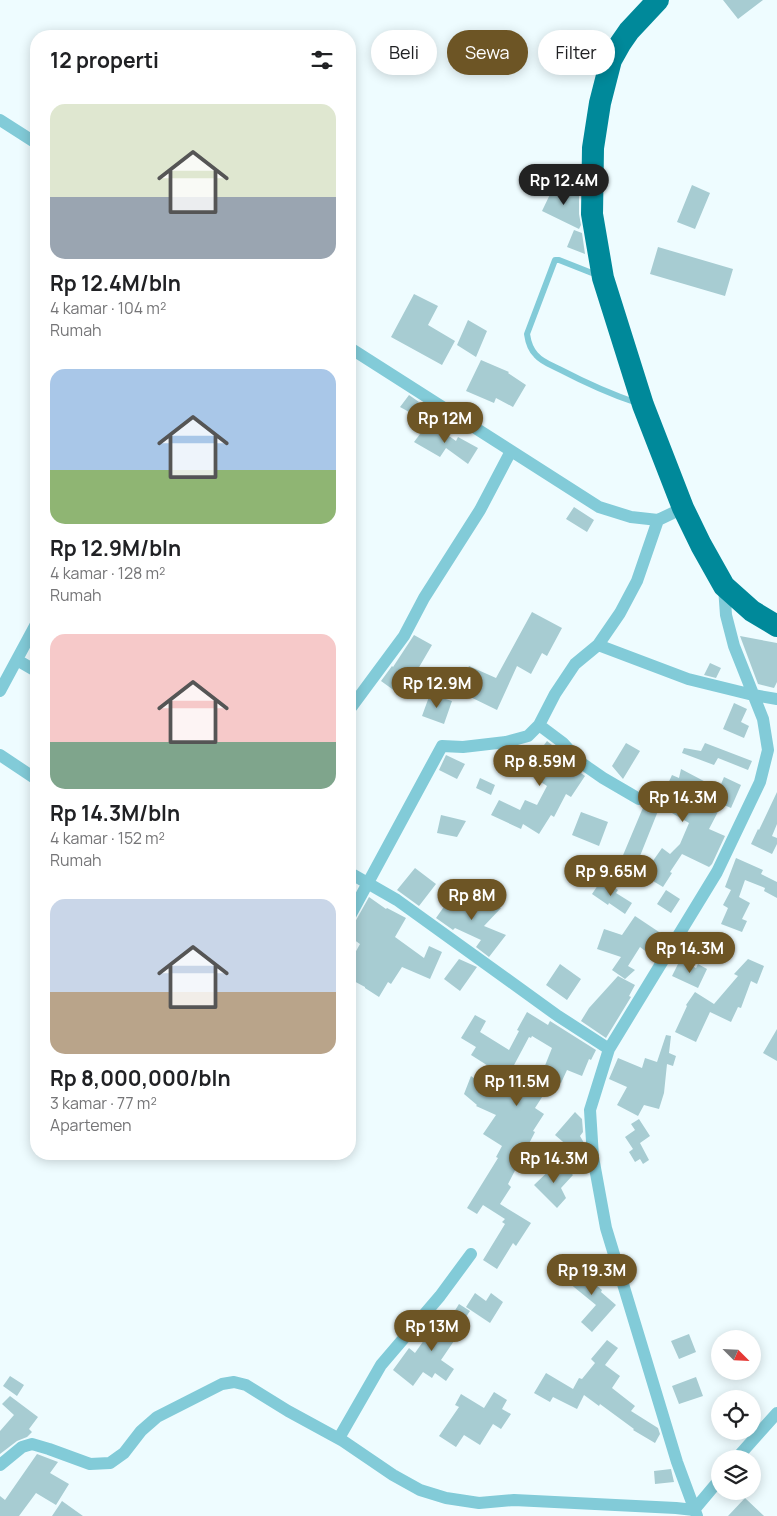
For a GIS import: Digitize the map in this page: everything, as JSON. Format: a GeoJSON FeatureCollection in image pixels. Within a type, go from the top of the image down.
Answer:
{"type":"FeatureCollection","features":[{"type":"Feature","properties":{"kind":"highway"},"geometry":{"type":"LineString","coordinates":[[658,0],[629,31],[620,44],[611,60],[600,103],[593,148],[592,208],[603,278],[643,405],[683,508],[701,546],[724,586],[752,611],[777,626]]}},
{"type":"Feature","properties":{"kind":"street"},"geometry":{"type":"LineString","coordinates":[[0,120],[30,139]]}},
{"type":"Feature","properties":{"kind":"street"},"geometry":{"type":"LineString","coordinates":[[356,352],[599,507],[631,517],[658,520],[683,508]]}},
{"type":"Feature","properties":{"kind":"street"},"geometry":{"type":"LineString","coordinates":[[356,701],[404,636],[424,598],[480,510],[511,451]]}},
{"type":"Feature","properties":{"kind":"street"},"geometry":{"type":"LineString","coordinates":[[356,905],[442,746],[463,747],[506,742],[528,736],[538,725],[555,694],[575,664],[598,645],[620,614],[637,581],[658,520]]}},
{"type":"Feature","properties":{"kind":"street"},"geometry":{"type":"LineString","coordinates":[[696,1513],[677,1462],[605,1219],[593,1157],[590,1110],[609,1049],[717,872],[760,782],[768,750],[763,719],[734,646],[726,615],[724,586]]}},
{"type":"Feature","properties":{"kind":"street"},"geometry":{"type":"LineString","coordinates":[[0,691],[30,635]]}},
{"type":"Feature","properties":{"kind":"street"},"geometry":{"type":"LineString","coordinates":[[598,645],[688,679],[777,699]]}},
{"type":"Feature","properties":{"kind":"street"},"geometry":{"type":"LineString","coordinates":[[17,660],[30,668]]}},
{"type":"Feature","properties":{"kind":"street"},"geometry":{"type":"LineString","coordinates":[[538,725],[563,744],[580,762],[639,799]]}},
{"type":"Feature","properties":{"kind":"street"},"geometry":{"type":"LineString","coordinates":[[0,755],[30,775]]}},
{"type":"Feature","properties":{"kind":"street"},"geometry":{"type":"LineString","coordinates":[[356,877],[397,900],[558,1016],[609,1049]]}},
{"type":"Feature","properties":{"kind":"street"},"geometry":{"type":"LineString","coordinates":[[339,1438],[381,1365],[440,1296],[471,1254]]}},
{"type":"Feature","properties":{"kind":"street"},"geometry":{"type":"LineString","coordinates":[[0,1465],[22,1447],[32,1444],[90,1464],[110,1463],[124,1453],[141,1432],[157,1417],[222,1384],[234,1382],[246,1385],[288,1411],[339,1438],[400,1479],[420,1490],[446,1498],[480,1503],[514,1500],[587,1510],[676,1508],[696,1513]]}},
{"type":"Feature","properties":{"kind":"street"},"geometry":{"type":"LineString","coordinates":[[744,1450],[777,1413]]}},
{"type":"Feature","properties":{"kind":"street"},"geometry":{"type":"LineString","coordinates":[[696,1513],[711,1492]]}},
{"type":"Feature","properties":{"kind":"lane"},"geometry":{"type":"LineString","coordinates":[[603,278],[555,260],[527,334],[528,340],[535,354],[541,360],[619,398],[643,405]]}},
{"type":"Feature","properties":{"kind":"building"},"geometry":{"type":"Polygon","coordinates":[[[723,0],[763,0],[738,19],[723,0]]]}},
{"type":"Feature","properties":{"kind":"building"},"geometry":{"type":"Polygon","coordinates":[[[555,184],[579,196],[581,225],[579,229],[542,211],[555,184]]]}},
{"type":"Feature","properties":{"kind":"building"},"geometry":{"type":"Polygon","coordinates":[[[692,185],[710,193],[695,229],[677,222],[692,185]]]}},
{"type":"Feature","properties":{"kind":"building"},"geometry":{"type":"Polygon","coordinates":[[[574,230],[582,233],[585,254],[567,247],[574,230]]]}},
{"type":"Feature","properties":{"kind":"building"},"geometry":{"type":"Polygon","coordinates":[[[658,247],[733,269],[725,296],[650,274],[658,247]]]}},
{"type":"Feature","properties":{"kind":"building"},"geometry":{"type":"Polygon","coordinates":[[[414,294],[438,306],[428,325],[455,341],[442,365],[391,337],[414,294]]]}},
{"type":"Feature","properties":{"kind":"building"},"geometry":{"type":"Polygon","coordinates":[[[468,320],[487,331],[476,357],[457,345],[468,320]]]}},
{"type":"Feature","properties":{"kind":"building"},"geometry":{"type":"Polygon","coordinates":[[[481,360],[509,372],[526,385],[513,407],[496,398],[494,403],[466,391],[481,360]]]}},
{"type":"Feature","properties":{"kind":"building"},"geometry":{"type":"Polygon","coordinates":[[[409,395],[419,402],[411,413],[400,407],[409,395]]]}},
{"type":"Feature","properties":{"kind":"building"},"geometry":{"type":"Polygon","coordinates":[[[429,422],[456,441],[458,437],[478,448],[468,464],[446,448],[440,457],[414,442],[429,422]]]}},
{"type":"Feature","properties":{"kind":"building"},"geometry":{"type":"Polygon","coordinates":[[[574,507],[594,520],[587,532],[566,519],[574,507]]]}},
{"type":"Feature","properties":{"kind":"building"},"geometry":{"type":"Polygon","coordinates":[[[532,612],[562,628],[547,656],[542,653],[531,674],[517,666],[497,710],[458,691],[469,666],[496,678],[532,612]]]}},
{"type":"Feature","properties":{"kind":"building"},"geometry":{"type":"Polygon","coordinates":[[[414,635],[432,645],[418,669],[399,694],[381,681],[393,667],[414,635]]]}},
{"type":"Feature","properties":{"kind":"building"},"geometry":{"type":"Polygon","coordinates":[[[740,636],[777,643],[777,682],[774,688],[758,684],[740,636]]]}},
{"type":"Feature","properties":{"kind":"building"},"geometry":{"type":"Polygon","coordinates":[[[710,663],[721,668],[716,678],[704,675],[710,663]]]}},
{"type":"Feature","properties":{"kind":"building"},"geometry":{"type":"Polygon","coordinates":[[[430,694],[452,701],[444,724],[422,716],[430,694]]]}},
{"type":"Feature","properties":{"kind":"building"},"geometry":{"type":"Polygon","coordinates":[[[734,703],[747,709],[741,722],[749,726],[744,738],[723,729],[734,703]]]}},
{"type":"Feature","properties":{"kind":"building"},"geometry":{"type":"Polygon","coordinates":[[[547,741],[574,768],[585,776],[571,797],[566,794],[554,817],[551,815],[539,834],[523,824],[521,829],[491,815],[499,800],[520,810],[525,800],[537,805],[547,786],[522,768],[499,756],[501,751],[517,748],[535,757],[547,741]]]}},
{"type":"Feature","properties":{"kind":"building"},"geometry":{"type":"Polygon","coordinates":[[[626,743],[640,751],[623,779],[612,766],[626,743]]]}},
{"type":"Feature","properties":{"kind":"building"},"geometry":{"type":"Polygon","coordinates":[[[705,743],[752,761],[748,770],[718,758],[714,765],[682,753],[684,748],[701,751],[705,743]]]}},
{"type":"Feature","properties":{"kind":"building"},"geometry":{"type":"Polygon","coordinates":[[[446,755],[465,764],[457,779],[439,770],[446,755]]]}},
{"type":"Feature","properties":{"kind":"building"},"geometry":{"type":"Polygon","coordinates":[[[681,769],[719,789],[724,777],[741,785],[731,808],[722,804],[709,829],[725,836],[712,864],[709,867],[682,854],[663,887],[643,875],[662,848],[670,854],[680,844],[689,823],[660,806],[636,866],[621,860],[642,810],[656,784],[665,790],[672,775],[679,778],[681,769]]]}},
{"type":"Feature","properties":{"kind":"building"},"geometry":{"type":"Polygon","coordinates":[[[480,778],[495,785],[491,795],[476,788],[480,778]]]}},
{"type":"Feature","properties":{"kind":"building"},"geometry":{"type":"Polygon","coordinates":[[[777,792],[777,824],[772,836],[777,838],[777,844],[772,854],[751,844],[777,792]]]}},
{"type":"Feature","properties":{"kind":"building"},"geometry":{"type":"Polygon","coordinates":[[[581,812],[608,822],[599,846],[572,835],[581,812]]]}},
{"type":"Feature","properties":{"kind":"building"},"geometry":{"type":"Polygon","coordinates":[[[441,815],[466,821],[457,837],[437,833],[441,815]]]}},
{"type":"Feature","properties":{"kind":"building"},"geometry":{"type":"Polygon","coordinates":[[[736,858],[763,870],[761,874],[777,882],[777,898],[764,891],[765,888],[745,880],[739,897],[750,903],[742,919],[747,921],[742,932],[721,924],[728,908],[723,905],[731,890],[725,887],[736,858]]]}},
{"type":"Feature","properties":{"kind":"building"},"geometry":{"type":"Polygon","coordinates":[[[415,868],[436,884],[419,906],[397,890],[415,868]]]}},
{"type":"Feature","properties":{"kind":"building"},"geometry":{"type":"Polygon","coordinates":[[[602,879],[618,890],[616,893],[632,903],[625,914],[592,894],[602,879]]]}},
{"type":"Feature","properties":{"kind":"building"},"geometry":{"type":"Polygon","coordinates":[[[666,890],[680,899],[671,913],[657,904],[666,890]]]}},
{"type":"Feature","properties":{"kind":"building"},"geometry":{"type":"Polygon","coordinates":[[[455,891],[472,904],[475,896],[501,908],[484,926],[506,935],[489,957],[476,947],[481,940],[455,928],[453,930],[436,918],[455,891]]]}},
{"type":"Feature","properties":{"kind":"building"},"geometry":{"type":"Polygon","coordinates":[[[369,897],[386,909],[406,918],[395,937],[424,958],[429,946],[442,952],[430,979],[402,967],[391,984],[388,982],[379,997],[356,982],[356,951],[360,944],[356,941],[356,920],[369,897]]]}},
{"type":"Feature","properties":{"kind":"building"},"geometry":{"type":"Polygon","coordinates":[[[635,916],[665,936],[652,956],[640,947],[628,966],[635,970],[625,979],[612,970],[621,957],[597,949],[604,929],[622,935],[635,916]]]}},
{"type":"Feature","properties":{"kind":"building"},"geometry":{"type":"Polygon","coordinates":[[[459,959],[477,967],[460,991],[444,979],[459,959]]]}},
{"type":"Feature","properties":{"kind":"building"},"geometry":{"type":"Polygon","coordinates":[[[748,959],[764,966],[757,984],[751,981],[741,1008],[738,1007],[731,1022],[710,1012],[696,1042],[675,1032],[686,1005],[695,992],[714,1004],[738,976],[734,974],[748,959]]]}},
{"type":"Feature","properties":{"kind":"building"},"geometry":{"type":"Polygon","coordinates":[[[680,960],[696,968],[698,964],[707,969],[698,988],[672,976],[680,960]]]}},
{"type":"Feature","properties":{"kind":"building"},"geometry":{"type":"Polygon","coordinates":[[[560,964],[581,979],[567,1000],[546,985],[560,964]]]}},
{"type":"Feature","properties":{"kind":"building"},"geometry":{"type":"Polygon","coordinates":[[[618,976],[635,985],[629,996],[631,997],[606,1038],[581,1021],[589,1008],[618,976]]]}},
{"type":"Feature","properties":{"kind":"building"},"geometry":{"type":"Polygon","coordinates":[[[527,1012],[548,1025],[550,1021],[596,1050],[591,1060],[589,1059],[582,1076],[567,1070],[561,1083],[553,1080],[535,1108],[544,1114],[533,1131],[535,1132],[508,1184],[511,1187],[500,1204],[531,1223],[516,1246],[513,1243],[497,1269],[483,1260],[505,1224],[502,1222],[505,1219],[483,1205],[477,1214],[467,1208],[498,1158],[496,1157],[502,1146],[483,1134],[496,1115],[476,1106],[464,1094],[471,1076],[494,1093],[504,1076],[471,1055],[476,1047],[461,1038],[475,1015],[486,1021],[480,1032],[509,1050],[519,1031],[517,1030],[527,1012]],[[532,1036],[531,1038],[529,1037],[513,1067],[538,1083],[552,1048],[532,1036]]]}},
{"type":"Feature","properties":{"kind":"building"},"geometry":{"type":"Polygon","coordinates":[[[777,1029],[777,1061],[763,1053],[777,1029]]]}},
{"type":"Feature","properties":{"kind":"building"},"geometry":{"type":"Polygon","coordinates":[[[666,1035],[671,1036],[669,1053],[676,1056],[673,1066],[667,1064],[664,1093],[659,1109],[644,1105],[638,1116],[617,1105],[627,1087],[609,1079],[618,1058],[642,1068],[645,1058],[657,1062],[666,1035]]]}},
{"type":"Feature","properties":{"kind":"building"},"geometry":{"type":"Polygon","coordinates":[[[575,1112],[582,1119],[583,1132],[580,1136],[584,1143],[576,1153],[555,1135],[575,1112]]]}},
{"type":"Feature","properties":{"kind":"building"},"geometry":{"type":"Polygon","coordinates":[[[639,1119],[650,1136],[640,1143],[649,1160],[643,1164],[640,1159],[635,1162],[629,1152],[633,1149],[625,1137],[635,1130],[631,1124],[639,1119]]]}},
{"type":"Feature","properties":{"kind":"building"},"geometry":{"type":"Polygon","coordinates":[[[559,1161],[573,1175],[561,1188],[566,1198],[557,1208],[534,1185],[559,1161]]]}},
{"type":"Feature","properties":{"kind":"building"},"geometry":{"type":"Polygon","coordinates":[[[588,1260],[599,1269],[590,1280],[616,1305],[592,1332],[581,1322],[596,1305],[569,1283],[588,1260]]]}},
{"type":"Feature","properties":{"kind":"building"},"geometry":{"type":"Polygon","coordinates":[[[475,1293],[486,1301],[491,1293],[503,1302],[490,1323],[466,1307],[475,1293]]]}},
{"type":"Feature","properties":{"kind":"building"},"geometry":{"type":"Polygon","coordinates":[[[459,1304],[470,1311],[453,1336],[456,1338],[441,1360],[454,1369],[446,1381],[435,1373],[432,1378],[423,1372],[413,1386],[393,1370],[409,1348],[415,1353],[429,1333],[437,1339],[459,1304]]]}},
{"type":"Feature","properties":{"kind":"building"},"geometry":{"type":"Polygon","coordinates":[[[689,1334],[696,1352],[679,1359],[671,1341],[689,1334]]]}},
{"type":"Feature","properties":{"kind":"building"},"geometry":{"type":"Polygon","coordinates":[[[607,1340],[618,1348],[605,1365],[620,1376],[612,1388],[635,1406],[631,1411],[658,1428],[660,1434],[655,1443],[633,1430],[600,1404],[599,1406],[584,1395],[577,1409],[553,1397],[550,1402],[534,1393],[546,1373],[573,1389],[579,1378],[582,1379],[595,1363],[591,1359],[607,1340]]]}},
{"type":"Feature","properties":{"kind":"building"},"geometry":{"type":"Polygon","coordinates":[[[10,1376],[24,1385],[17,1396],[3,1386],[10,1376]]]}},
{"type":"Feature","properties":{"kind":"building"},"geometry":{"type":"Polygon","coordinates":[[[696,1377],[703,1396],[679,1404],[672,1386],[696,1377]]]}},
{"type":"Feature","properties":{"kind":"building"},"geometry":{"type":"Polygon","coordinates":[[[494,1392],[507,1400],[502,1409],[511,1414],[501,1429],[493,1424],[480,1445],[464,1435],[456,1447],[439,1436],[459,1407],[455,1405],[461,1394],[484,1408],[494,1392]]]}},
{"type":"Feature","properties":{"kind":"building"},"geometry":{"type":"Polygon","coordinates":[[[10,1396],[38,1417],[29,1429],[32,1432],[27,1437],[17,1441],[0,1454],[0,1431],[14,1415],[2,1404],[10,1396]]]}},
{"type":"Feature","properties":{"kind":"building"},"geometry":{"type":"Polygon","coordinates":[[[37,1454],[58,1462],[50,1473],[69,1484],[56,1505],[36,1493],[19,1516],[0,1516],[0,1496],[5,1500],[37,1454]]]}},
{"type":"Feature","properties":{"kind":"building"},"geometry":{"type":"Polygon","coordinates":[[[671,1469],[674,1482],[655,1484],[654,1471],[671,1469]]]}},
{"type":"Feature","properties":{"kind":"building"},"geometry":{"type":"Polygon","coordinates":[[[743,1500],[747,1500],[764,1516],[728,1516],[743,1500]]]}},
{"type":"Feature","properties":{"kind":"building"},"geometry":{"type":"Polygon","coordinates":[[[62,1501],[83,1516],[52,1516],[62,1501]]]}}]}
